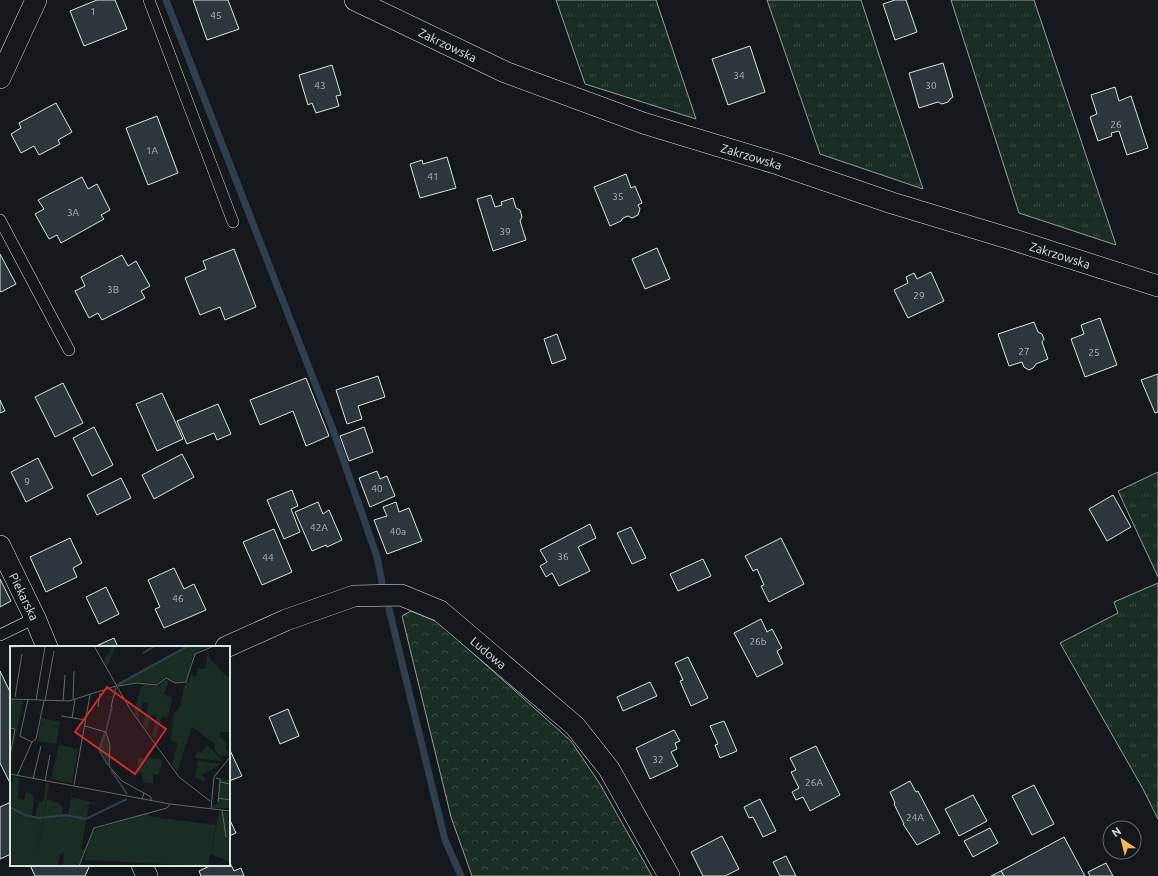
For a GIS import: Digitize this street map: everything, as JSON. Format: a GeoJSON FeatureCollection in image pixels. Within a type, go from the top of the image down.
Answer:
{"type":"FeatureCollection","features":[{"type":"Feature","properties":{"kind":"street"},"geometry":{"type":"LineString","coordinates":[[0,78],[36,0]]}},
{"type":"Feature","properties":{"kind":"street","name":"Zakrzowska"},"geometry":{"type":"LineString","coordinates":[[355,0],[505,72],[643,123],[778,164],[892,203],[1019,241],[1158,286]]}},
{"type":"Feature","properties":{"kind":"street","name":"Piekarska"},"geometry":{"type":"LineString","coordinates":[[0,546],[47,646]]}},
{"type":"Feature","properties":{"kind":"street","name":"Ludowa"},"geometry":{"type":"LineString","coordinates":[[228,646],[286,620],[354,596],[400,595],[440,610],[575,726],[609,769],[669,876]]}},
{"type":"Feature","properties":{"kind":"street"},"geometry":{"type":"LineString","coordinates":[[142,866],[147,876]]}},
{"type":"Feature","properties":{"kind":"lane"},"geometry":{"type":"LineString","coordinates":[[149,0],[233,222]]}},
{"type":"Feature","properties":{"kind":"lane"},"geometry":{"type":"LineString","coordinates":[[0,220],[69,350]]}},
{"type":"Feature","properties":{"kind":"lane"},"geometry":{"type":"LineString","coordinates":[[0,635],[34,618]]}},
{"type":"Feature","properties":{"kind":"green space"},"geometry":{"type":"Polygon","coordinates":[[[556,0],[656,0],[696,119],[585,84],[556,0]]]}},
{"type":"Feature","properties":{"kind":"green space"},"geometry":{"type":"Polygon","coordinates":[[[767,0],[861,0],[923,189],[820,154],[767,0]]]}},
{"type":"Feature","properties":{"kind":"green space"},"geometry":{"type":"Polygon","coordinates":[[[951,0],[1034,0],[1116,245],[1019,213],[951,0]]]}},
{"type":"Feature","properties":{"kind":"green space"},"geometry":{"type":"Polygon","coordinates":[[[1158,472],[1158,577],[1118,491],[1158,472]]]}},
{"type":"Feature","properties":{"kind":"green space"},"geometry":{"type":"Polygon","coordinates":[[[1158,583],[1158,819],[1143,789],[1060,643],[1118,613],[1114,602],[1158,583]]]}},
{"type":"Feature","properties":{"kind":"green space"},"geometry":{"type":"Polygon","coordinates":[[[411,611],[438,622],[571,741],[600,784],[652,876],[472,876],[451,817],[402,616],[411,611]]]}},
{"type":"Feature","properties":{"kind":"building"},"geometry":{"type":"Polygon","coordinates":[[[97,0],[115,0],[127,29],[84,46],[70,11],[97,0]]]}},
{"type":"Feature","properties":{"kind":"building"},"geometry":{"type":"Polygon","coordinates":[[[193,0],[228,0],[239,29],[207,40],[193,0]]]}},
{"type":"Feature","properties":{"kind":"building"},"geometry":{"type":"Polygon","coordinates":[[[895,0],[906,0],[917,32],[895,40],[883,4],[895,0]]]}},
{"type":"Feature","properties":{"kind":"building"},"geometry":{"type":"Polygon","coordinates":[[[750,46],[765,92],[728,105],[712,59],[750,46]]]}},
{"type":"Feature","properties":{"kind":"building"},"geometry":{"type":"Polygon","coordinates":[[[943,63],[953,97],[948,102],[942,104],[938,102],[919,108],[909,73],[943,63]]]}},
{"type":"Feature","properties":{"kind":"building"},"geometry":{"type":"Polygon","coordinates":[[[332,65],[341,95],[336,96],[339,106],[316,113],[312,103],[308,105],[299,75],[332,65]]]}},
{"type":"Feature","properties":{"kind":"building"},"geometry":{"type":"Polygon","coordinates":[[[1115,87],[1119,101],[1131,96],[1148,148],[1127,155],[1119,131],[1111,133],[1112,136],[1098,141],[1090,117],[1097,114],[1091,95],[1115,87]]]}},
{"type":"Feature","properties":{"kind":"building"},"geometry":{"type":"Polygon","coordinates":[[[56,103],[72,132],[58,140],[60,144],[39,155],[34,146],[21,153],[11,134],[21,128],[19,123],[56,103]]]}},
{"type":"Feature","properties":{"kind":"building"},"geometry":{"type":"Polygon","coordinates":[[[157,116],[178,173],[148,185],[126,128],[157,116]]]}},
{"type":"Feature","properties":{"kind":"building"},"geometry":{"type":"Polygon","coordinates":[[[447,157],[456,188],[420,198],[410,164],[422,160],[423,164],[447,157]]]}},
{"type":"Feature","properties":{"kind":"building"},"geometry":{"type":"Polygon","coordinates":[[[626,174],[631,188],[635,186],[642,203],[638,205],[640,209],[638,215],[632,218],[628,216],[610,226],[594,187],[626,174]]]}},
{"type":"Feature","properties":{"kind":"building"},"geometry":{"type":"Polygon","coordinates":[[[82,177],[88,189],[97,184],[110,210],[101,215],[104,219],[61,243],[57,235],[49,239],[35,214],[44,209],[38,200],[82,177]]]}},
{"type":"Feature","properties":{"kind":"building"},"geometry":{"type":"Polygon","coordinates":[[[491,195],[495,207],[502,205],[501,202],[513,198],[516,208],[520,210],[522,217],[520,221],[526,240],[493,251],[477,199],[491,195]]]}},
{"type":"Feature","properties":{"kind":"building"},"geometry":{"type":"Polygon","coordinates":[[[657,248],[670,279],[645,289],[632,259],[657,248]]]}},
{"type":"Feature","properties":{"kind":"building"},"geometry":{"type":"Polygon","coordinates":[[[234,249],[256,307],[225,320],[220,307],[200,315],[185,278],[206,269],[203,261],[234,249]]]}},
{"type":"Feature","properties":{"kind":"building"},"geometry":{"type":"Polygon","coordinates":[[[0,254],[16,284],[1,292],[0,291],[0,254]]]}},
{"type":"Feature","properties":{"kind":"building"},"geometry":{"type":"Polygon","coordinates":[[[122,255],[128,266],[136,261],[150,286],[141,291],[145,298],[102,320],[98,313],[89,318],[75,291],[85,286],[81,277],[122,255]]]}},
{"type":"Feature","properties":{"kind":"building"},"geometry":{"type":"Polygon","coordinates":[[[931,272],[944,301],[908,318],[894,290],[908,283],[906,277],[914,273],[917,279],[931,272]]]}},
{"type":"Feature","properties":{"kind":"building"},"geometry":{"type":"Polygon","coordinates":[[[1100,318],[1117,365],[1085,377],[1071,339],[1084,334],[1081,325],[1100,318]]]}},
{"type":"Feature","properties":{"kind":"building"},"geometry":{"type":"Polygon","coordinates":[[[1034,322],[1038,332],[1042,334],[1044,339],[1042,342],[1048,359],[1036,364],[1029,370],[1024,367],[1022,362],[1009,366],[998,334],[1034,322]]]}},
{"type":"Feature","properties":{"kind":"building"},"geometry":{"type":"Polygon","coordinates":[[[557,334],[566,359],[552,364],[544,339],[557,334]]]}},
{"type":"Feature","properties":{"kind":"building"},"geometry":{"type":"Polygon","coordinates":[[[1158,374],[1158,412],[1155,413],[1141,380],[1158,374]]]}},
{"type":"Feature","properties":{"kind":"building"},"geometry":{"type":"Polygon","coordinates":[[[378,376],[385,397],[358,406],[362,419],[347,424],[336,390],[378,376]]]}},
{"type":"Feature","properties":{"kind":"building"},"geometry":{"type":"Polygon","coordinates":[[[306,378],[329,436],[306,446],[293,411],[260,425],[250,400],[306,378]]]}},
{"type":"Feature","properties":{"kind":"building"},"geometry":{"type":"Polygon","coordinates":[[[63,383],[83,423],[55,437],[35,397],[63,383]]]}},
{"type":"Feature","properties":{"kind":"building"},"geometry":{"type":"Polygon","coordinates":[[[162,393],[183,439],[157,451],[136,404],[162,393]]]}},
{"type":"Feature","properties":{"kind":"building"},"geometry":{"type":"Polygon","coordinates":[[[0,400],[5,411],[0,413],[0,400]]]}},
{"type":"Feature","properties":{"kind":"building"},"geometry":{"type":"Polygon","coordinates":[[[218,404],[231,434],[217,440],[214,433],[187,444],[177,421],[218,404]]]}},
{"type":"Feature","properties":{"kind":"building"},"geometry":{"type":"Polygon","coordinates":[[[94,427],[113,465],[92,476],[73,438],[94,427]]]}},
{"type":"Feature","properties":{"kind":"building"},"geometry":{"type":"Polygon","coordinates":[[[364,427],[373,452],[349,461],[340,436],[364,427]]]}},
{"type":"Feature","properties":{"kind":"building"},"geometry":{"type":"Polygon","coordinates":[[[182,454],[194,477],[154,499],[142,475],[182,454]]]}},
{"type":"Feature","properties":{"kind":"building"},"geometry":{"type":"Polygon","coordinates":[[[38,458],[53,488],[26,502],[11,472],[38,458]]]}},
{"type":"Feature","properties":{"kind":"building"},"geometry":{"type":"Polygon","coordinates":[[[377,471],[380,479],[387,476],[395,496],[370,507],[359,478],[377,471]]]}},
{"type":"Feature","properties":{"kind":"building"},"geometry":{"type":"Polygon","coordinates":[[[121,478],[131,498],[97,515],[87,495],[121,478]]]}},
{"type":"Feature","properties":{"kind":"building"},"geometry":{"type":"Polygon","coordinates":[[[292,490],[298,506],[291,509],[300,532],[284,539],[267,500],[292,490]]]}},
{"type":"Feature","properties":{"kind":"building"},"geometry":{"type":"Polygon","coordinates":[[[1113,495],[1131,527],[1107,541],[1089,509],[1113,495]]]}},
{"type":"Feature","properties":{"kind":"building"},"geometry":{"type":"Polygon","coordinates":[[[318,502],[323,514],[329,510],[342,540],[327,547],[326,545],[312,551],[295,512],[318,502]]]}},
{"type":"Feature","properties":{"kind":"building"},"geometry":{"type":"Polygon","coordinates":[[[396,502],[399,512],[409,508],[422,541],[387,554],[374,520],[387,516],[383,507],[396,502]]]}},
{"type":"Feature","properties":{"kind":"building"},"geometry":{"type":"Polygon","coordinates":[[[590,524],[596,538],[578,547],[590,571],[559,586],[552,573],[546,577],[540,566],[547,562],[540,550],[590,524]]]}},
{"type":"Feature","properties":{"kind":"building"},"geometry":{"type":"Polygon","coordinates":[[[631,527],[646,558],[632,564],[617,533],[631,527]]]}},
{"type":"Feature","properties":{"kind":"building"},"geometry":{"type":"Polygon","coordinates":[[[274,529],[292,572],[262,585],[243,542],[274,529]]]}},
{"type":"Feature","properties":{"kind":"building"},"geometry":{"type":"Polygon","coordinates":[[[70,538],[82,563],[73,568],[77,577],[46,592],[30,557],[70,538]]]}},
{"type":"Feature","properties":{"kind":"building"},"geometry":{"type":"Polygon","coordinates":[[[781,538],[804,584],[769,602],[761,586],[764,585],[757,569],[753,571],[745,556],[781,538]]]}},
{"type":"Feature","properties":{"kind":"building"},"geometry":{"type":"Polygon","coordinates":[[[703,559],[711,576],[678,591],[670,574],[703,559]]]}},
{"type":"Feature","properties":{"kind":"building"},"geometry":{"type":"Polygon","coordinates":[[[174,568],[184,589],[194,584],[206,610],[164,628],[155,609],[160,607],[148,580],[174,568]]]}},
{"type":"Feature","properties":{"kind":"building"},"geometry":{"type":"Polygon","coordinates":[[[0,579],[11,601],[0,607],[0,579]]]}},
{"type":"Feature","properties":{"kind":"building"},"geometry":{"type":"Polygon","coordinates":[[[106,587],[119,614],[99,624],[86,597],[106,587]]]}},
{"type":"Feature","properties":{"kind":"building"},"geometry":{"type":"Polygon","coordinates":[[[761,619],[767,632],[772,629],[782,648],[777,651],[783,664],[757,677],[734,633],[761,619]]]}},
{"type":"Feature","properties":{"kind":"building"},"geometry":{"type":"Polygon","coordinates":[[[114,638],[118,646],[96,646],[114,638]]]}},
{"type":"Feature","properties":{"kind":"building"},"geometry":{"type":"Polygon","coordinates":[[[688,657],[708,698],[691,706],[680,681],[683,680],[675,663],[688,657]]]}},
{"type":"Feature","properties":{"kind":"building"},"geometry":{"type":"Polygon","coordinates":[[[0,671],[10,692],[10,783],[0,763],[0,671]]]}},
{"type":"Feature","properties":{"kind":"building"},"geometry":{"type":"Polygon","coordinates":[[[650,682],[657,696],[623,711],[617,697],[650,682]]]}},
{"type":"Feature","properties":{"kind":"building"},"geometry":{"type":"Polygon","coordinates":[[[288,709],[299,736],[280,744],[269,717],[288,709]]]}},
{"type":"Feature","properties":{"kind":"building"},"geometry":{"type":"Polygon","coordinates":[[[724,721],[737,751],[720,758],[715,745],[718,744],[710,726],[724,721]]]}},
{"type":"Feature","properties":{"kind":"building"},"geometry":{"type":"Polygon","coordinates":[[[674,730],[680,741],[675,743],[677,749],[671,752],[678,766],[650,779],[636,748],[674,730]]]}},
{"type":"Feature","properties":{"kind":"building"},"geometry":{"type":"Polygon","coordinates":[[[816,746],[840,795],[810,811],[803,797],[796,800],[792,792],[799,788],[791,772],[796,770],[790,758],[816,746]]]}},
{"type":"Feature","properties":{"kind":"building"},"geometry":{"type":"Polygon","coordinates":[[[230,750],[242,776],[230,781],[230,750]]]}},
{"type":"Feature","properties":{"kind":"building"},"geometry":{"type":"Polygon","coordinates":[[[910,781],[916,792],[918,791],[940,833],[917,845],[903,824],[890,792],[910,781]]]}},
{"type":"Feature","properties":{"kind":"building"},"geometry":{"type":"Polygon","coordinates":[[[1034,785],[1054,824],[1032,835],[1012,796],[1034,785]]]}},
{"type":"Feature","properties":{"kind":"building"},"geometry":{"type":"Polygon","coordinates":[[[973,795],[987,821],[959,836],[945,809],[973,795]]]}},
{"type":"Feature","properties":{"kind":"building"},"geometry":{"type":"Polygon","coordinates":[[[760,799],[776,831],[763,837],[753,817],[749,818],[744,807],[760,799]]]}},
{"type":"Feature","properties":{"kind":"building"},"geometry":{"type":"Polygon","coordinates":[[[10,802],[10,854],[0,859],[0,807],[10,802]]]}},
{"type":"Feature","properties":{"kind":"building"},"geometry":{"type":"Polygon","coordinates":[[[230,820],[236,833],[230,836],[230,820]]]}},
{"type":"Feature","properties":{"kind":"building"},"geometry":{"type":"Polygon","coordinates":[[[990,828],[998,843],[973,857],[964,841],[990,828]]]}},
{"type":"Feature","properties":{"kind":"building"},"geometry":{"type":"Polygon","coordinates":[[[722,836],[739,869],[725,876],[703,876],[691,852],[722,836]]]}},
{"type":"Feature","properties":{"kind":"building"},"geometry":{"type":"Polygon","coordinates":[[[1064,837],[1085,876],[1004,876],[1001,871],[1064,837]]]}},
{"type":"Feature","properties":{"kind":"building"},"geometry":{"type":"Polygon","coordinates":[[[786,856],[796,876],[780,876],[773,862],[786,856]]]}},
{"type":"Feature","properties":{"kind":"building"},"geometry":{"type":"Polygon","coordinates":[[[230,863],[234,871],[241,868],[244,876],[201,876],[199,871],[210,866],[230,866],[230,863]]]}},
{"type":"Feature","properties":{"kind":"building"},"geometry":{"type":"Polygon","coordinates":[[[1106,863],[1113,876],[1090,876],[1088,872],[1106,863]]]}},
{"type":"Feature","properties":{"kind":"building"},"geometry":{"type":"Polygon","coordinates":[[[30,866],[90,866],[85,876],[35,876],[30,866]]]}},
{"type":"Feature","properties":{"kind":"building"},"geometry":{"type":"Polygon","coordinates":[[[1001,871],[1004,876],[991,876],[1001,871]]]}},
{"type":"Feature","properties":{"kind":"waterway"},"geometry":{"type":"LineString","coordinates":[[166,0],[332,427],[377,557],[382,582]]}},
{"type":"Feature","properties":{"kind":"waterway"},"geometry":{"type":"LineString","coordinates":[[389,609],[445,840],[461,876]]}}]}
